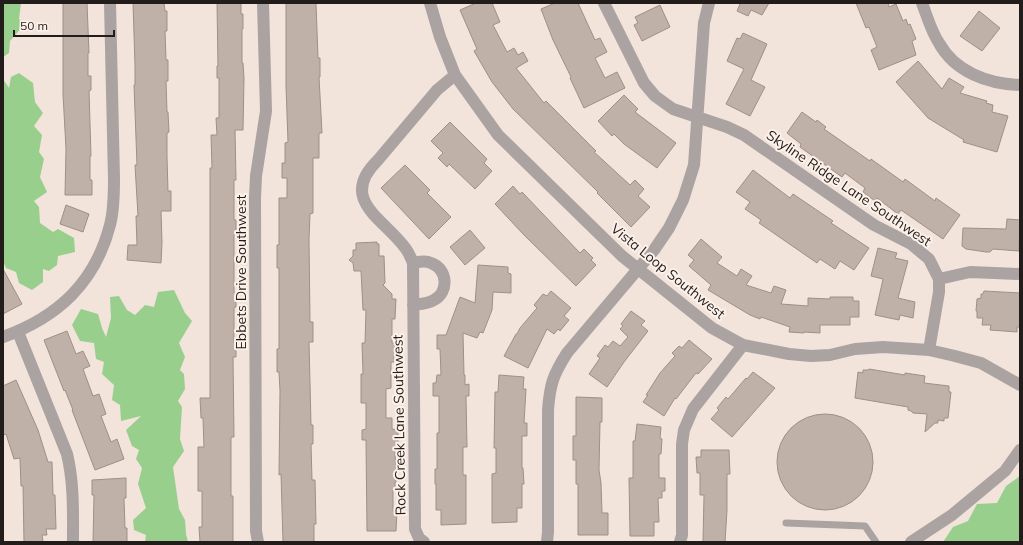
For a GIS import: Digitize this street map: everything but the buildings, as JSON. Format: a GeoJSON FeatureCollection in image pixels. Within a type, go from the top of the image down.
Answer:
{"type":"FeatureCollection","features":[{"type":"Feature","properties":{"kind":"street"},"geometry":{"type":"LineString","coordinates":[[3,337],[35,324],[68,299],[84,281],[103,248],[114,203],[110,3]]}},
{"type":"Feature","properties":{"kind":"street","name":"Ebbets Drive Southwest"},"geometry":{"type":"LineString","coordinates":[[258,542],[256,531],[255,198],[256,176],[266,111],[263,3]]}},
{"type":"Feature","properties":{"kind":"street","name":"Vista Loop Southwest"},"geometry":{"type":"LineString","coordinates":[[430,3],[440,37],[455,74],[498,135],[622,256],[712,328],[742,345],[789,354],[812,356],[830,355],[855,349],[883,347],[929,350],[981,363],[1020,385]]}},
{"type":"Feature","properties":{"kind":"street","name":"Skyline Ridge Lane Southwest"},"geometry":{"type":"LineString","coordinates":[[604,3],[644,83],[655,96],[673,109],[727,127],[744,135],[874,225],[912,244],[929,259],[939,279],[939,292],[929,350]]}},
{"type":"Feature","properties":{"kind":"street"},"geometry":{"type":"LineString","coordinates":[[547,542],[549,391],[555,372],[566,354],[654,250],[669,228],[683,200],[694,165],[704,23],[709,3]]}},
{"type":"Feature","properties":{"kind":"street"},"geometry":{"type":"LineString","coordinates":[[922,3],[939,44],[958,65],[980,78],[1006,85],[1020,85]]}},
{"type":"Feature","properties":{"kind":"street"},"geometry":{"type":"LineString","coordinates":[[413,305],[433,301],[442,293],[445,278],[436,264],[425,261],[413,263],[407,250],[371,212],[365,202],[362,190],[363,179],[368,170],[437,90],[455,74]]}},
{"type":"Feature","properties":{"kind":"street","name":"Rock Creek Lane Southwest"},"geometry":{"type":"LineString","coordinates":[[413,263],[415,529],[419,538],[424,542]]}},
{"type":"Feature","properties":{"kind":"street"},"geometry":{"type":"LineString","coordinates":[[939,279],[970,272],[1020,274]]}},
{"type":"Feature","properties":{"kind":"street"},"geometry":{"type":"LineString","coordinates":[[18,332],[67,454],[71,469],[73,542]]}},
{"type":"Feature","properties":{"kind":"street"},"geometry":{"type":"LineString","coordinates":[[680,542],[682,535],[682,444],[684,430],[693,409],[742,345]]}},
{"type":"Feature","properties":{"kind":"street"},"geometry":{"type":"LineString","coordinates":[[911,542],[952,515],[1005,471],[1020,450]]}},
{"type":"Feature","properties":{"kind":"lane"},"geometry":{"type":"LineString","coordinates":[[786,523],[865,526],[876,542]]}},
{"type":"Feature","properties":{"kind":"green space"},"geometry":{"type":"Polygon","coordinates":[[[3,3],[21,3],[19,19],[24,25],[10,41],[9,53],[3,57],[3,3]]]}},
{"type":"Feature","properties":{"kind":"green space"},"geometry":{"type":"Polygon","coordinates":[[[19,73],[33,83],[35,102],[43,113],[34,126],[42,135],[39,152],[44,159],[40,177],[47,192],[34,201],[39,207],[40,223],[53,232],[58,229],[74,238],[75,252],[58,256],[57,265],[49,271],[43,269],[43,282],[32,290],[19,283],[16,272],[6,268],[3,261],[3,79],[9,88],[11,77],[19,73]]]}},
{"type":"Feature","properties":{"kind":"green space"},"geometry":{"type":"Polygon","coordinates":[[[174,290],[185,313],[192,321],[179,343],[185,357],[180,370],[184,374],[185,389],[178,401],[182,407],[180,439],[184,451],[173,467],[179,509],[185,520],[188,542],[145,542],[146,535],[134,530],[133,520],[146,508],[138,484],[142,468],[136,459],[139,450],[132,446],[126,430],[141,416],[121,421],[120,405],[112,400],[114,385],[102,374],[104,362],[96,359],[94,343],[80,341],[72,325],[81,309],[98,314],[106,337],[111,318],[110,297],[119,296],[127,310],[135,315],[145,305],[154,307],[158,292],[174,290]]]}},
{"type":"Feature","properties":{"kind":"green space"},"geometry":{"type":"Polygon","coordinates":[[[1020,476],[1020,542],[943,542],[953,527],[968,521],[977,504],[997,503],[1006,486],[1020,476]]]}}]}
